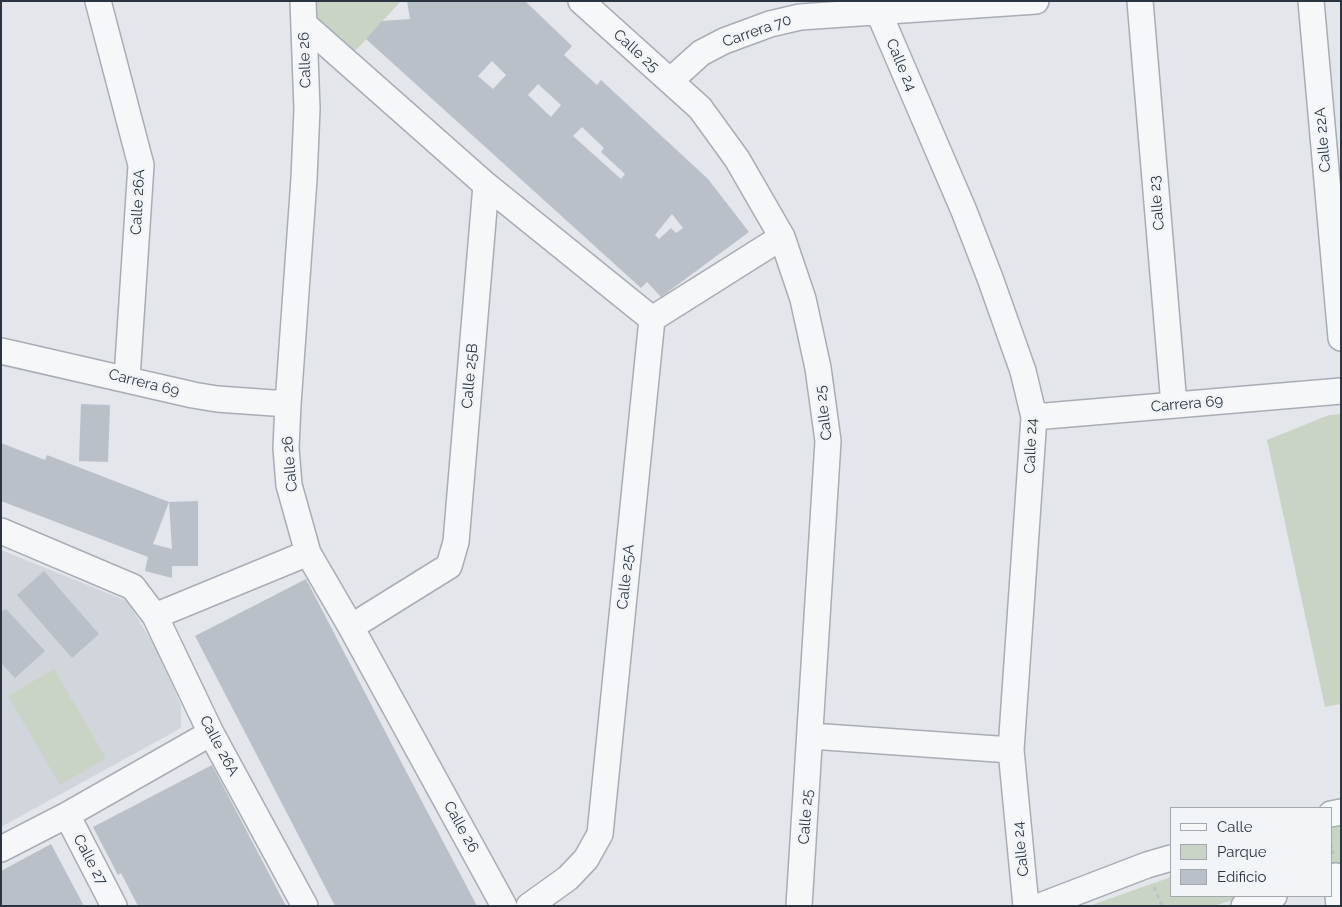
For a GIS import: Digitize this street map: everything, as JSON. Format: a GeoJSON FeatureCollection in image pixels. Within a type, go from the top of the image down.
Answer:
{"type":"FeatureCollection","features":[{"type":"Feature","properties":{"kind":"street","name":"Calle 26A"},"geometry":{"type":"LineString","coordinates":[[98,1],[141,165],[127,378]]}},
{"type":"Feature","properties":{"kind":"street","name":"Calle 25"},"geometry":{"type":"LineString","coordinates":[[581,1],[700,108],[738,159],[782,237],[803,299],[818,368],[828,441],[799,906]]}},
{"type":"Feature","properties":{"kind":"street","name":"Carrera 70"},"geometry":{"type":"LineString","coordinates":[[670,80],[702,53],[748,31],[800,17],[1036,1]]}},
{"type":"Feature","properties":{"kind":"street","name":"Calle 23"},"geometry":{"type":"LineString","coordinates":[[1140,1],[1174,405]]}},
{"type":"Feature","properties":{"kind":"street","name":"Calle 22A"},"geometry":{"type":"LineString","coordinates":[[1311,1],[1341,338]]}},
{"type":"Feature","properties":{"kind":"street"},"geometry":{"type":"LineString","coordinates":[[303,12],[486,185],[652,319],[782,237]]}},
{"type":"Feature","properties":{"kind":"street","name":"Calle 26"},"geometry":{"type":"LineString","coordinates":[[303,12],[307,109],[304,179],[288,404],[286,448],[289,485],[308,553],[352,627],[504,906]]}},
{"type":"Feature","properties":{"kind":"street","name":"Calle 24"},"geometry":{"type":"LineString","coordinates":[[879,13],[964,212],[990,278],[1023,371],[1034,417],[1011,750],[1026,906]]}},
{"type":"Feature","properties":{"kind":"street","name":"Calle 25B"},"geometry":{"type":"LineString","coordinates":[[352,627],[449,566],[456,542],[486,185]]}},
{"type":"Feature","properties":{"kind":"street","name":"Calle 25A"},"geometry":{"type":"LineString","coordinates":[[529,906],[568,878],[586,859],[600,834],[652,319]]}},
{"type":"Feature","properties":{"kind":"street","name":"Carrera 69"},"geometry":{"type":"LineString","coordinates":[[1,351],[127,378],[174,392],[217,399],[288,404]]}},
{"type":"Feature","properties":{"kind":"street","name":"Carrera 69"},"geometry":{"type":"LineString","coordinates":[[1034,417],[1341,390]]}},
{"type":"Feature","properties":{"kind":"street","name":"Calle 26A"},"geometry":{"type":"LineString","coordinates":[[1,531],[133,587],[155,616],[211,733],[306,906]]}},
{"type":"Feature","properties":{"kind":"street"},"geometry":{"type":"LineString","coordinates":[[155,616],[308,553]]}},
{"type":"Feature","properties":{"kind":"street"},"geometry":{"type":"LineString","coordinates":[[1,849],[67,815],[211,733]]}},
{"type":"Feature","properties":{"kind":"street"},"geometry":{"type":"LineString","coordinates":[[811,736],[1011,750]]}},
{"type":"Feature","properties":{"kind":"street","name":"Calle 27"},"geometry":{"type":"LineString","coordinates":[[67,815],[114,906]]}},
{"type":"Feature","properties":{"kind":"street"},"geometry":{"type":"LineString","coordinates":[[1040,906],[1146,865],[1170,858]]}},
{"type":"Feature","properties":{"kind":"street"},"geometry":{"type":"LineString","coordinates":[[1336,876],[1339,906]]}},
{"type":"Feature","properties":{"kind":"street"},"geometry":{"type":"LineString","coordinates":[[1244,906],[1271,897]]}},
{"type":"Feature","properties":{"kind":"path"},"geometry":{"type":"LineString","coordinates":[[1155,890],[1162,906]]}},
{"type":"Feature","properties":{"kind":"shaded area"},"geometry":{"type":"Polygon","coordinates":[[[1,550],[127,601],[155,647],[173,687],[181,706],[181,728],[1,827],[1,550]]]}},
{"type":"Feature","properties":{"kind":"green space"},"geometry":{"type":"Polygon","coordinates":[[[307,1],[401,1],[358,48],[352,52],[314,22],[307,1]]]}},
{"type":"Feature","properties":{"kind":"green space"},"geometry":{"type":"Polygon","coordinates":[[[1341,414],[1341,704],[1325,707],[1267,440],[1329,415],[1341,414]]]}},
{"type":"Feature","properties":{"kind":"green space"},"geometry":{"type":"Polygon","coordinates":[[[54,669],[106,758],[60,785],[8,696],[54,669]]]}},
{"type":"Feature","properties":{"kind":"green space"},"geometry":{"type":"Polygon","coordinates":[[[1341,826],[1341,867],[1332,870],[1332,829],[1341,826]]]}},
{"type":"Feature","properties":{"kind":"green space"},"geometry":{"type":"Polygon","coordinates":[[[1170,877],[1170,897],[1242,897],[1214,906],[1089,906],[1170,877]]]}},
{"type":"Feature","properties":{"kind":"building"},"geometry":{"type":"Polygon","coordinates":[[[407,1],[525,1],[572,46],[564,55],[597,85],[601,80],[708,179],[749,232],[661,297],[647,282],[641,288],[366,39],[382,21],[410,19],[407,1]],[[492,61],[478,76],[493,89],[506,75],[492,61]],[[538,84],[528,95],[551,117],[561,105],[538,84]],[[582,127],[573,136],[621,179],[625,174],[601,152],[604,148],[582,127]],[[672,214],[655,235],[659,239],[671,228],[676,233],[683,228],[672,214]]]}},
{"type":"Feature","properties":{"kind":"building"},"geometry":{"type":"Polygon","coordinates":[[[81,404],[110,405],[108,462],[79,461],[81,404]]]}},
{"type":"Feature","properties":{"kind":"building"},"geometry":{"type":"Polygon","coordinates":[[[1,443],[45,460],[47,455],[169,502],[198,501],[198,566],[172,566],[172,578],[145,571],[148,557],[1,501],[1,443]],[[169,502],[153,544],[172,549],[169,502]]]}},
{"type":"Feature","properties":{"kind":"building"},"geometry":{"type":"Polygon","coordinates":[[[44,571],[99,634],[72,658],[17,595],[44,571]]]}},
{"type":"Feature","properties":{"kind":"building"},"geometry":{"type":"Polygon","coordinates":[[[306,579],[477,906],[335,906],[195,636],[306,579]]]}},
{"type":"Feature","properties":{"kind":"building"},"geometry":{"type":"Polygon","coordinates":[[[6,609],[45,651],[15,678],[1,663],[1,612],[6,609]]]}},
{"type":"Feature","properties":{"kind":"building"},"geometry":{"type":"Polygon","coordinates":[[[212,765],[286,906],[138,906],[121,873],[118,875],[93,827],[212,765]]]}},
{"type":"Feature","properties":{"kind":"building"},"geometry":{"type":"Polygon","coordinates":[[[51,844],[84,906],[1,906],[1,871],[51,844]]]}}]}
